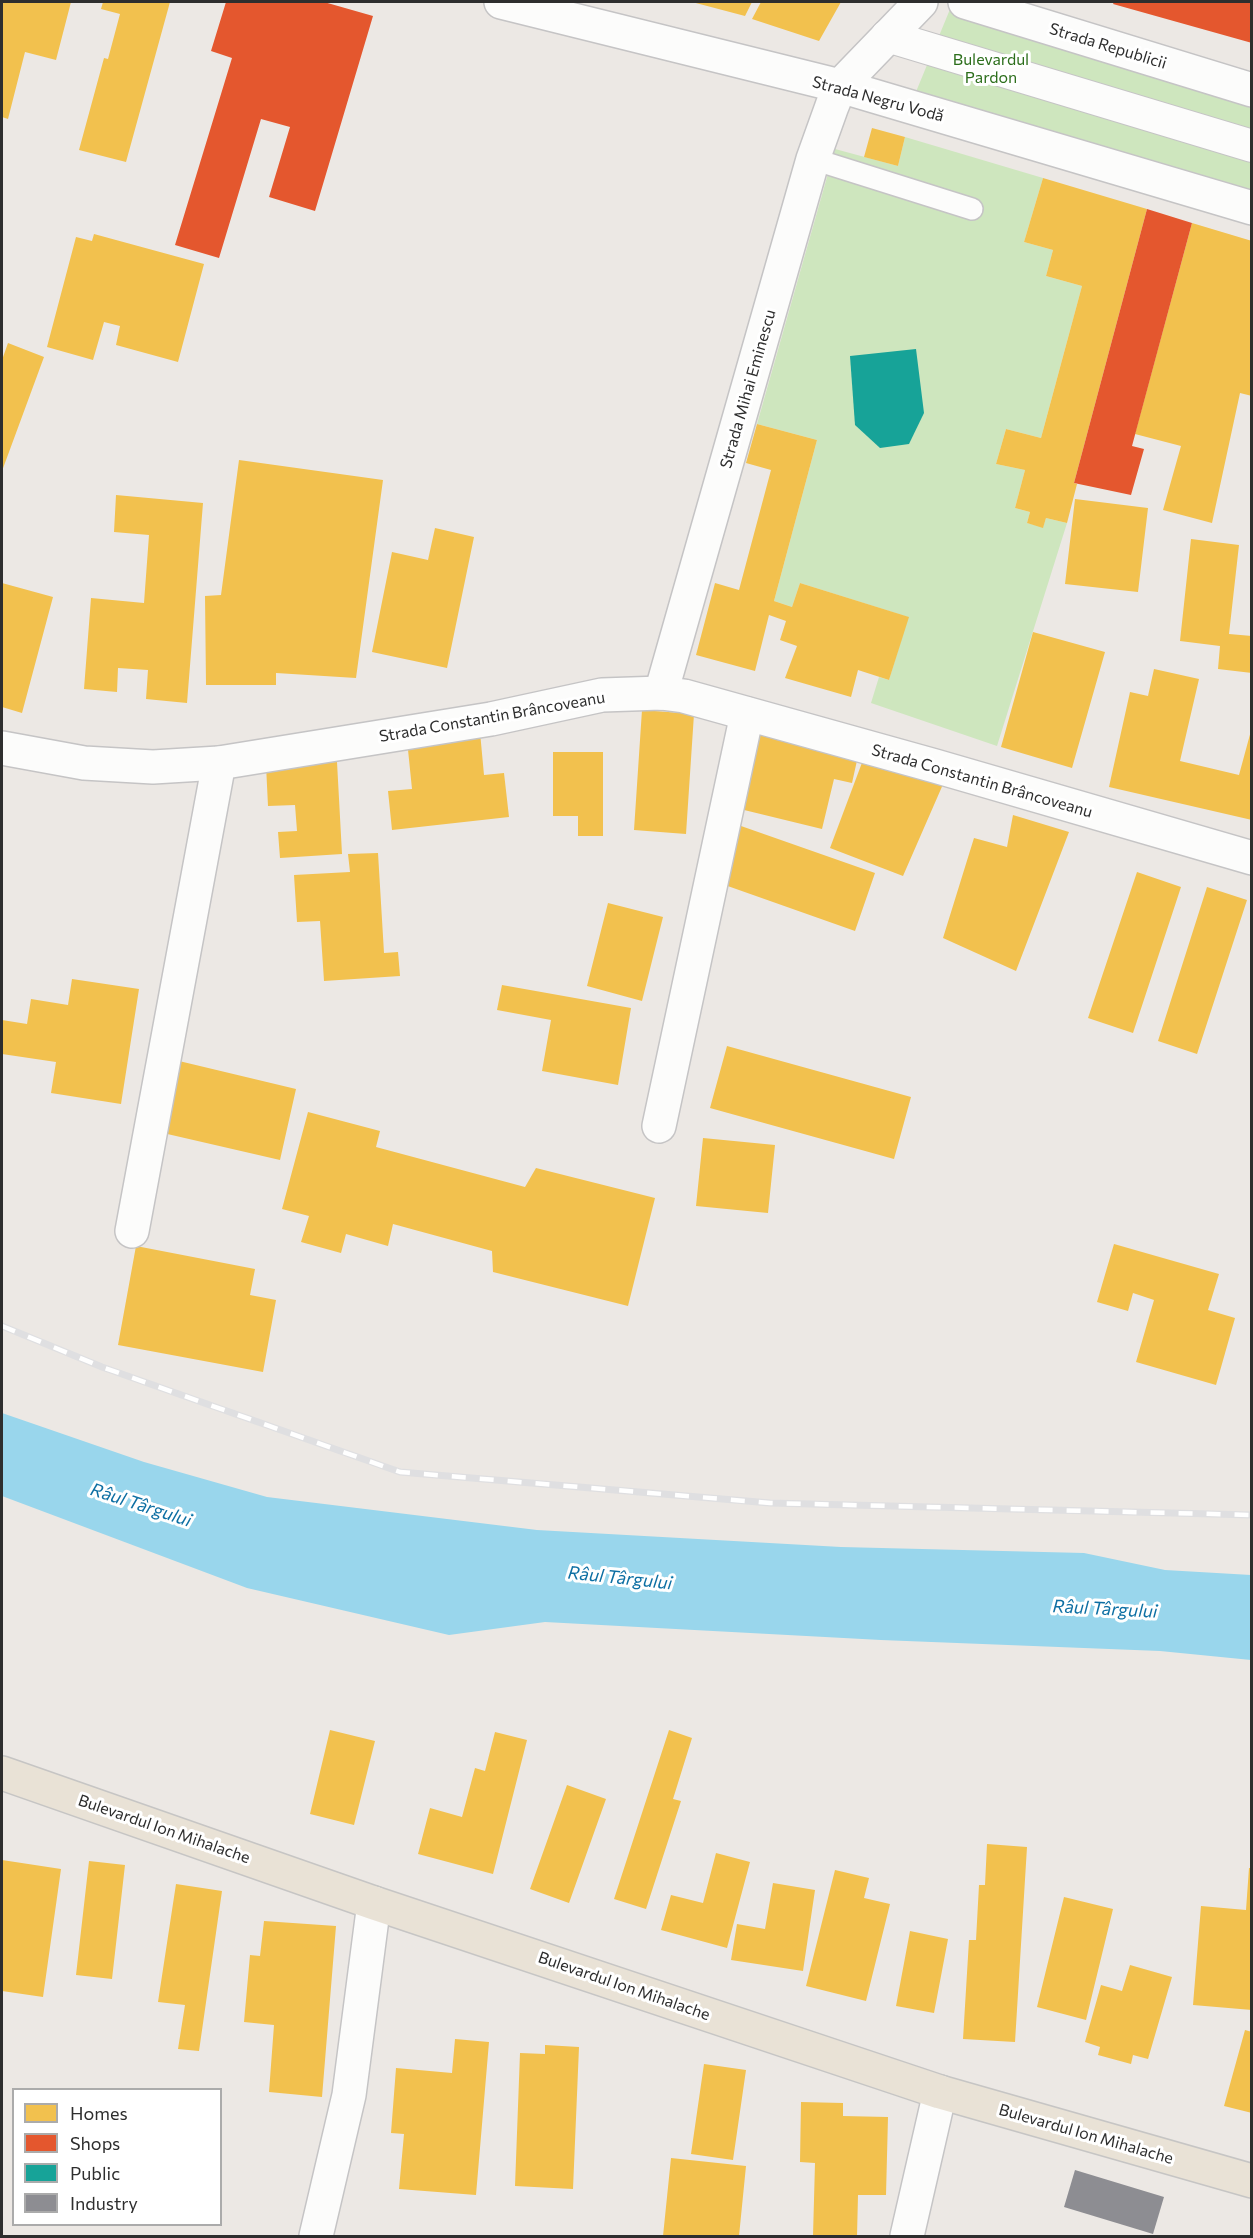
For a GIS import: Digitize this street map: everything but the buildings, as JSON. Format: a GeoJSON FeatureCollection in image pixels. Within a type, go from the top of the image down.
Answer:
{"type":"FeatureCollection","features":[{"type":"Feature","properties":{"kind":"highway","name":"Bulevardul Ion Mihalache"},"geometry":{"type":"LineString","coordinates":[[2,1773],[374,1903],[940,2092],[1251,2181]]}},
{"type":"Feature","properties":{"kind":"street","name":"Strada Negru Vodă"},"geometry":{"type":"LineString","coordinates":[[501,2],[840,86],[1251,208]]}},
{"type":"Feature","properties":{"kind":"street"},"geometry":{"type":"LineString","coordinates":[[840,86],[921,2]]}},
{"type":"Feature","properties":{"kind":"street","name":"Strada Republicii"},"geometry":{"type":"LineString","coordinates":[[965,2],[1251,90]]}},
{"type":"Feature","properties":{"kind":"street"},"geometry":{"type":"LineString","coordinates":[[887,36],[1251,146]]}},
{"type":"Feature","properties":{"kind":"street","name":"Strada Mihai Eminescu"},"geometry":{"type":"LineString","coordinates":[[661,693],[813,159],[840,86]]}},
{"type":"Feature","properties":{"kind":"street","name":"Strada Constantin Brâncoveanu"},"geometry":{"type":"LineString","coordinates":[[2,748],[84,763],[153,767],[219,763],[491,719],[602,695],[661,693],[684,696],[1251,858]]}},
{"type":"Feature","properties":{"kind":"street"},"geometry":{"type":"LineString","coordinates":[[659,1125],[747,714]]}},
{"type":"Feature","properties":{"kind":"street"},"geometry":{"type":"LineString","coordinates":[[132,1231],[219,763]]}},
{"type":"Feature","properties":{"kind":"street"},"geometry":{"type":"LineString","coordinates":[[316,2236],[349,2095],[374,1903]]}},
{"type":"Feature","properties":{"kind":"street"},"geometry":{"type":"LineString","coordinates":[[906,2236],[940,2092]]}},
{"type":"Feature","properties":{"kind":"lane"},"geometry":{"type":"LineString","coordinates":[[813,159],[972,209]]}},
{"type":"Feature","properties":{"kind":"green space","name":"Bulevardul Pardon"},"geometry":{"type":"Polygon","coordinates":[[[953,2],[1251,100],[1251,201],[913,99],[953,2]]]}},
{"type":"Feature","properties":{"kind":"green space"},"geometry":{"type":"Polygon","coordinates":[[[905,137],[1043,178],[1024,242],[1053,250],[1046,276],[1082,286],[1041,438],[1006,429],[996,464],[1025,470],[1015,508],[1030,512],[1027,523],[1043,527],[1046,518],[1067,523],[997,746],[871,703],[879,677],[889,680],[908,617],[800,583],[792,607],[774,601],[817,440],[757,424],[835,149],[898,166],[905,137]]]}},
{"type":"Feature","properties":{"kind":"water","name":"Râul Târgului"},"geometry":{"type":"Polygon","coordinates":[[[2,1413],[144,1462],[267,1497],[537,1530],[841,1547],[1084,1553],[1165,1570],[1251,1575],[1251,1660],[1160,1651],[881,1640],[545,1622],[449,1635],[247,1588],[2,1496],[2,1413]]]}},
{"type":"Feature","properties":{"kind":"railway"},"geometry":{"type":"LineString","coordinates":[[2,1326],[102,1367],[400,1472],[770,1503],[1252,1515]]}}]}
